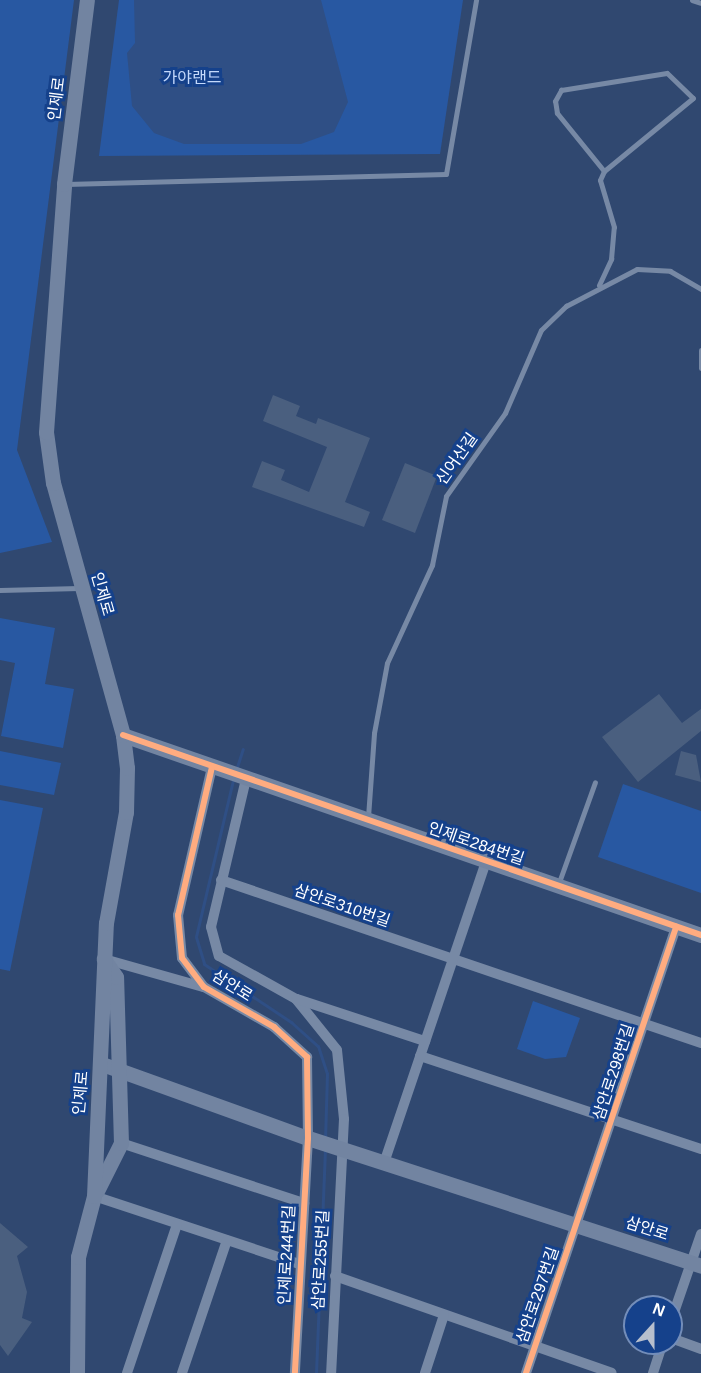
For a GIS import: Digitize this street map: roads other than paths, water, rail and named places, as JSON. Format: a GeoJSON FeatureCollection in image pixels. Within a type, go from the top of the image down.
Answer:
{"type":"FeatureCollection","features":[{"type":"Feature","properties":{"kind":"main road","name":"인제로"},"geometry":{"type":"LineString","coordinates":[[77,1373],[78,1257],[94,1196],[102,1064],[104,959],[126,812],[123,735],[53,483],[46,432],[64,184],[87,0]]}},
{"type":"Feature","properties":{"kind":"main road"},"geometry":{"type":"LineString","coordinates":[[123,735],[216,769]]}},
{"type":"Feature","properties":{"kind":"main road","name":"인제로284번길"},"geometry":{"type":"LineString","coordinates":[[216,769],[701,935]]}},
{"type":"Feature","properties":{"kind":"main road"},"geometry":{"type":"LineString","coordinates":[[94,1196],[121,1143],[122,1071],[116,977],[104,959]]}},
{"type":"Feature","properties":{"kind":"main road"},"geometry":{"type":"LineString","coordinates":[[102,1064],[340,1148]]}},
{"type":"Feature","properties":{"kind":"main road","name":"삼안로"},"geometry":{"type":"LineString","coordinates":[[340,1148],[696,1264]]}},
{"type":"Feature","properties":{"kind":"street","name":"삼안로"},"geometry":{"type":"LineString","coordinates":[[216,769],[178,915],[182,958],[204,987],[274,1027],[307,1057],[310,1139]]}},
{"type":"Feature","properties":{"kind":"street","name":"삼안로"},"geometry":{"type":"LineString","coordinates":[[244,778],[211,927],[219,957],[296,999],[337,1050],[344,1090],[340,1148]]}},
{"type":"Feature","properties":{"kind":"street"},"geometry":{"type":"LineString","coordinates":[[384,1163],[486,861]]}},
{"type":"Feature","properties":{"kind":"street","name":"삼안로310번길"},"geometry":{"type":"LineString","coordinates":[[221,880],[644,1024]]}},
{"type":"Feature","properties":{"kind":"street","name":"삼안로298번길"},"geometry":{"type":"LineString","coordinates":[[576,1226],[676,926]]}},
{"type":"Feature","properties":{"kind":"street"},"geometry":{"type":"LineString","coordinates":[[104,959],[204,987]]}},
{"type":"Feature","properties":{"kind":"street"},"geometry":{"type":"LineString","coordinates":[[296,999],[425,1041]]}},
{"type":"Feature","properties":{"kind":"street","name":"삼안로298번길"},"geometry":{"type":"LineString","coordinates":[[644,1024],[701,1043]]}},
{"type":"Feature","properties":{"kind":"street"},"geometry":{"type":"LineString","coordinates":[[420,1056],[612,1119]]}},
{"type":"Feature","properties":{"kind":"street","name":"삼안로298번길"},"geometry":{"type":"LineString","coordinates":[[612,1119],[701,1149]]}},
{"type":"Feature","properties":{"kind":"street","name":"인제로244번길"},"geometry":{"type":"LineString","coordinates":[[296,1373],[303,1203],[310,1139]]}},
{"type":"Feature","properties":{"kind":"street"},"geometry":{"type":"LineString","coordinates":[[121,1143],[303,1203]]}},
{"type":"Feature","properties":{"kind":"street","name":"삼안로255번길"},"geometry":{"type":"LineString","coordinates":[[331,1373],[340,1148]]}},
{"type":"Feature","properties":{"kind":"street"},"geometry":{"type":"LineString","coordinates":[[94,1196],[300,1264]]}},
{"type":"Feature","properties":{"kind":"street"},"geometry":{"type":"LineString","coordinates":[[127,1373],[177,1224]]}},
{"type":"Feature","properties":{"kind":"street","name":"삼안로297번길"},"geometry":{"type":"LineString","coordinates":[[526,1373],[576,1226]]}},
{"type":"Feature","properties":{"kind":"street"},"geometry":{"type":"LineString","coordinates":[[682,1295],[696,1264],[701,1234]]}},
{"type":"Feature","properties":{"kind":"street"},"geometry":{"type":"LineString","coordinates":[[182,1373],[227,1240]]}},
{"type":"Feature","properties":{"kind":"street","name":"삼안로297번길"},"geometry":{"type":"LineString","coordinates":[[335,1276],[535,1346]]}},
{"type":"Feature","properties":{"kind":"street"},"geometry":{"type":"LineString","coordinates":[[425,1373],[444,1315]]}},
{"type":"Feature","properties":{"kind":"street"},"geometry":{"type":"LineString","coordinates":[[683,1342],[701,1349]]}},
{"type":"Feature","properties":{"kind":"street"},"geometry":{"type":"LineString","coordinates":[[535,1346],[612,1373]]}},
{"type":"Feature","properties":{"kind":"street"},"geometry":{"type":"LineString","coordinates":[[653,1373],[659,1355]]}},
{"type":"Feature","properties":{"kind":"lane"},"geometry":{"type":"LineString","coordinates":[[64,184],[446,174],[476,0]]}},
{"type":"Feature","properties":{"kind":"lane"},"geometry":{"type":"LineString","coordinates":[[692,0],[701,3]]}},
{"type":"Feature","properties":{"kind":"lane"},"geometry":{"type":"LineString","coordinates":[[599,285],[611,259],[614,227],[600,180],[604,171],[693,98],[667,73],[561,90],[557,113],[604,171]]}},
{"type":"Feature","properties":{"kind":"lane","name":"신어산길"},"geometry":{"type":"LineString","coordinates":[[368,822],[374,733],[387,663],[432,565],[446,496],[505,413],[541,330],[599,285],[637,269],[670,271],[701,289]]}},
{"type":"Feature","properties":{"kind":"lane"},"geometry":{"type":"LineString","coordinates":[[701,350],[701,368]]}},
{"type":"Feature","properties":{"kind":"lane"},"geometry":{"type":"LineString","coordinates":[[0,590],[82,588]]}},
{"type":"Feature","properties":{"kind":"lane"},"geometry":{"type":"LineString","coordinates":[[558,886],[595,782]]}},
{"type":"Feature","properties":{"kind":"waterway"},"geometry":{"type":"LineString","coordinates":[[236,770],[243,749]]}},
{"type":"Feature","properties":{"kind":"waterway"},"geometry":{"type":"LineString","coordinates":[[233,780],[196,937],[204,964],[291,1022],[318,1046],[327,1073],[325,1139]]}},
{"type":"Feature","properties":{"kind":"waterway"},"geometry":{"type":"LineString","coordinates":[[316,1373],[325,1148]]}},
{"type":"Feature","properties":{"kind":"park label","name":"가야랜드"},"geometry":{"type":"Point","coordinates":[192,78]}}]}
